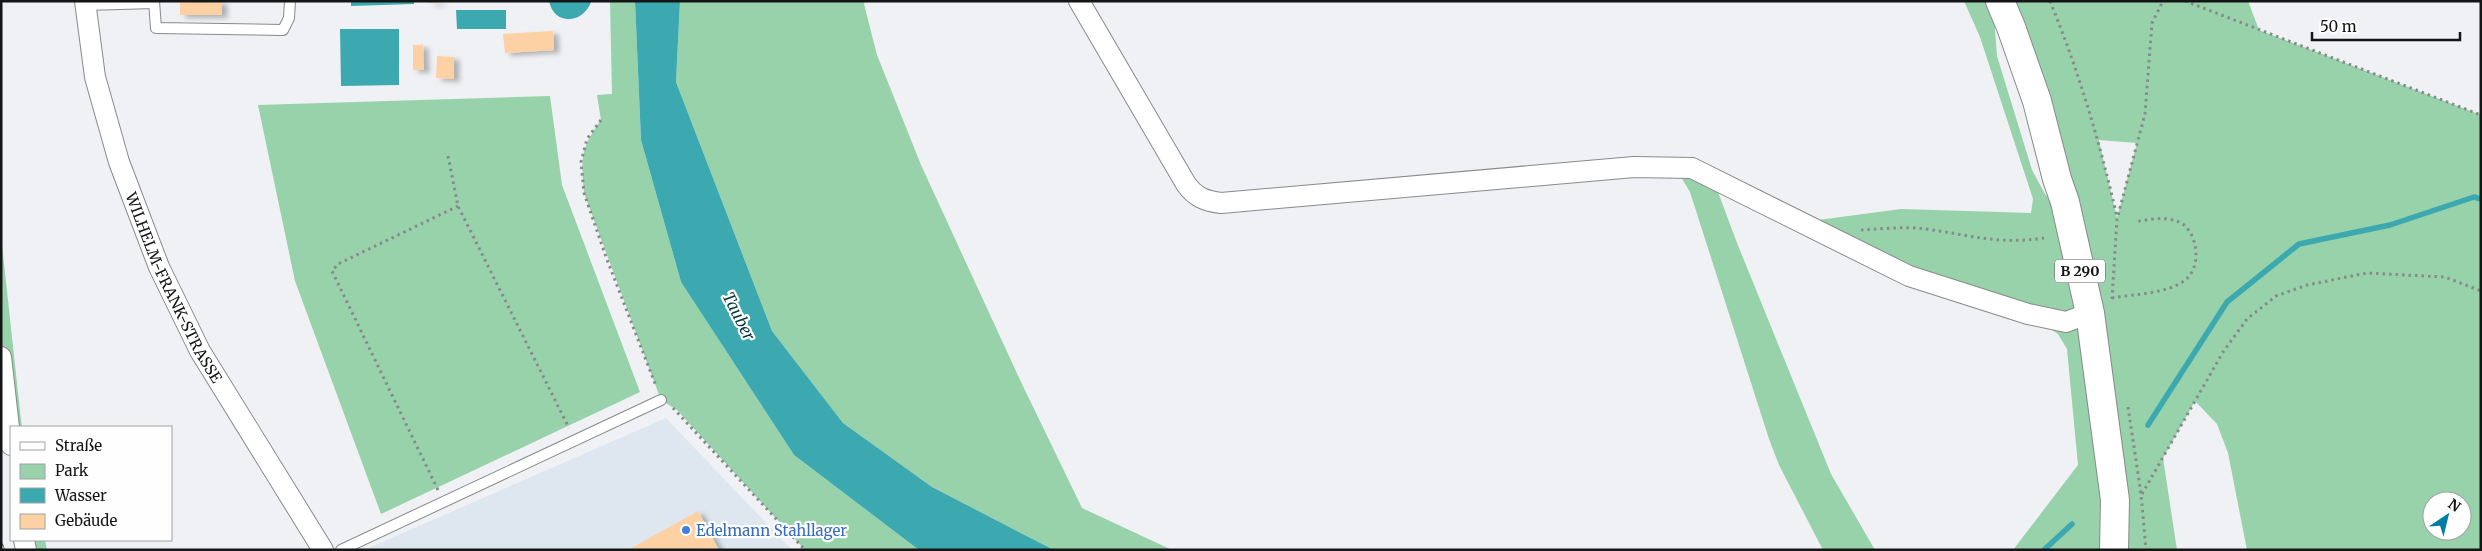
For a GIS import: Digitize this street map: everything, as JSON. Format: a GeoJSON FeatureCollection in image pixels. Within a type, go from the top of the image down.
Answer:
{"type":"FeatureCollection","features":[{"type":"Feature","properties":{"kind":"main road","name":"B 290"},"geometry":{"type":"LineString","coordinates":[[2000,1],[2037,101],[2057,179],[2065,202],[2090,313],[2116,500],[2114,550]]}},
{"type":"Feature","properties":{"kind":"street"},"geometry":{"type":"LineString","coordinates":[[1079,1],[1186,184],[1193,194],[1201,199],[1221,203],[1634,168],[1692,168],[1909,276],[2028,314],[2066,322],[2090,313]]}},
{"type":"Feature","properties":{"kind":"street","name":"WILHELM-FRANK-STRASSE"},"geometry":{"type":"LineString","coordinates":[[85,3],[95,77],[119,162],[159,267],[200,351],[323,550]]}},
{"type":"Feature","properties":{"kind":"street"},"geometry":{"type":"LineString","coordinates":[[1,357],[10,436]]}},
{"type":"Feature","properties":{"kind":"lane"},"geometry":{"type":"LineString","coordinates":[[85,3],[154,2],[156,28],[283,30],[289,18],[290,1]]}},
{"type":"Feature","properties":{"kind":"lane"},"geometry":{"type":"LineString","coordinates":[[341,550],[661,400]]}},
{"type":"Feature","properties":{"kind":"path"},"geometry":{"type":"LineString","coordinates":[[2050,1],[2064,36],[2099,140],[2117,219]]}},
{"type":"Feature","properties":{"kind":"path"},"geometry":{"type":"LineString","coordinates":[[2135,222],[2151,219],[2170,219],[2184,226],[2196,244],[2195,265],[2185,280],[2166,288],[2112,298],[2117,219],[2145,114],[2152,24],[2164,1]]}},
{"type":"Feature","properties":{"kind":"path"},"geometry":{"type":"LineString","coordinates":[[2185,1],[2481,114]]}},
{"type":"Feature","properties":{"kind":"path"},"geometry":{"type":"LineString","coordinates":[[600,120],[587,139],[581,162],[584,193],[661,400],[677,410],[805,550]]}},
{"type":"Feature","properties":{"kind":"path"},"geometry":{"type":"LineString","coordinates":[[448,156],[458,206],[574,440]]}},
{"type":"Feature","properties":{"kind":"path"},"geometry":{"type":"LineString","coordinates":[[444,501],[332,271],[338,264],[458,206]]}},
{"type":"Feature","properties":{"kind":"path"},"geometry":{"type":"LineString","coordinates":[[1858,230],[1924,229],[1974,239],[2019,242],[2044,238]]}},
{"type":"Feature","properties":{"kind":"path"},"geometry":{"type":"LineString","coordinates":[[2141,494],[2223,352],[2247,319],[2276,296],[2307,285],[2367,273],[2446,276],[2481,290]]}},
{"type":"Feature","properties":{"kind":"shaded area"},"geometry":{"type":"Polygon","coordinates":[[[666,418],[792,550],[364,550],[666,418]]]}},
{"type":"Feature","properties":{"kind":"green space"},"geometry":{"type":"Polygon","coordinates":[[[610,1],[635,1],[641,140],[681,282],[794,455],[919,550],[805,550],[677,410],[661,400],[584,193],[582,171],[584,155],[589,139],[601,120],[597,95],[612,94],[610,1]]]}},
{"type":"Feature","properties":{"kind":"green space"},"geometry":{"type":"Polygon","coordinates":[[[680,1],[865,1],[864,4],[877,55],[921,165],[1021,382],[1082,508],[1172,550],[1054,550],[932,487],[843,423],[772,331],[676,82],[680,1]]]}},
{"type":"Feature","properties":{"kind":"green space"},"geometry":{"type":"Polygon","coordinates":[[[1964,1],[2248,1],[2259,30],[2481,115],[2481,550],[2247,550],[2228,453],[2217,424],[2195,401],[2163,458],[2177,550],[2013,550],[2078,465],[2067,349],[2058,334],[2028,314],[1803,222],[1901,209],[2031,213],[2033,199],[1980,37],[1964,1]],[[1994,16],[1997,56],[2032,170],[2045,194],[2069,224],[1994,16]],[[2099,140],[2117,218],[2137,143],[2099,140]]]}},
{"type":"Feature","properties":{"kind":"green space"},"geometry":{"type":"Polygon","coordinates":[[[550,96],[562,185],[640,392],[381,514],[295,281],[258,105],[550,96]]]}},
{"type":"Feature","properties":{"kind":"green space"},"geometry":{"type":"Polygon","coordinates":[[[1675,167],[1712,176],[1737,243],[1831,474],[1875,550],[1823,550],[1779,465],[1690,192],[1675,167]]]}},
{"type":"Feature","properties":{"kind":"green space"},"geometry":{"type":"Polygon","coordinates":[[[1,236],[22,426],[11,426],[1,357],[1,236]]]}},
{"type":"Feature","properties":{"kind":"green space"},"geometry":{"type":"Polygon","coordinates":[[[24,541],[45,541],[47,550],[26,550],[24,541]]]}},
{"type":"Feature","properties":{"kind":"water"},"geometry":{"type":"Polygon","coordinates":[[[351,1],[414,1],[414,4],[351,6],[351,1]]]}},
{"type":"Feature","properties":{"kind":"water"},"geometry":{"type":"Polygon","coordinates":[[[549,1],[591,2],[582,15],[569,19],[557,15],[549,1]]]}},
{"type":"Feature","properties":{"kind":"water","name":"Tauber"},"geometry":{"type":"Polygon","coordinates":[[[635,1],[680,1],[676,82],[772,331],[843,423],[932,487],[1054,550],[919,550],[794,455],[681,282],[641,140],[635,1]]]}},
{"type":"Feature","properties":{"kind":"water"},"geometry":{"type":"Polygon","coordinates":[[[456,10],[506,10],[506,29],[457,29],[456,10]]]}},
{"type":"Feature","properties":{"kind":"water"},"geometry":{"type":"Polygon","coordinates":[[[340,29],[399,29],[399,85],[341,86],[340,29]]]}},
{"type":"Feature","properties":{"kind":"building"},"geometry":{"type":"Polygon","coordinates":[[[180,1],[222,1],[222,15],[180,15],[180,1]]]}},
{"type":"Feature","properties":{"kind":"building"},"geometry":{"type":"Polygon","coordinates":[[[429,1],[440,1],[440,3],[429,3],[429,1]]]}},
{"type":"Feature","properties":{"kind":"building"},"geometry":{"type":"Polygon","coordinates":[[[553,31],[554,50],[505,53],[503,34],[553,31]]]}},
{"type":"Feature","properties":{"kind":"building"},"geometry":{"type":"Polygon","coordinates":[[[413,45],[423,45],[424,70],[413,70],[413,45]]]}},
{"type":"Feature","properties":{"kind":"building"},"geometry":{"type":"Polygon","coordinates":[[[437,56],[454,57],[454,79],[436,78],[437,56]]]}},
{"type":"Feature","properties":{"kind":"building","name":"Edelmann Stahllager"},"geometry":{"type":"Polygon","coordinates":[[[698,511],[719,550],[628,550],[698,511]]]}},
{"type":"Feature","properties":{"kind":"waterway"},"geometry":{"type":"LineString","coordinates":[[2148,425],[2227,302],[2299,244],[2390,225],[2474,197],[2481,199]]}},
{"type":"Feature","properties":{"kind":"waterway"},"geometry":{"type":"LineString","coordinates":[[2044,550],[2072,524]]}},
{"type":"Feature","properties":{"kind":"railway"},"geometry":{"type":"LineString","coordinates":[[1,546],[2,550]]}},
{"type":"Feature","properties":{"kind":"place","name":"Edelmann Stahllager"},"geometry":{"type":"Point","coordinates":[686,530]}}]}
